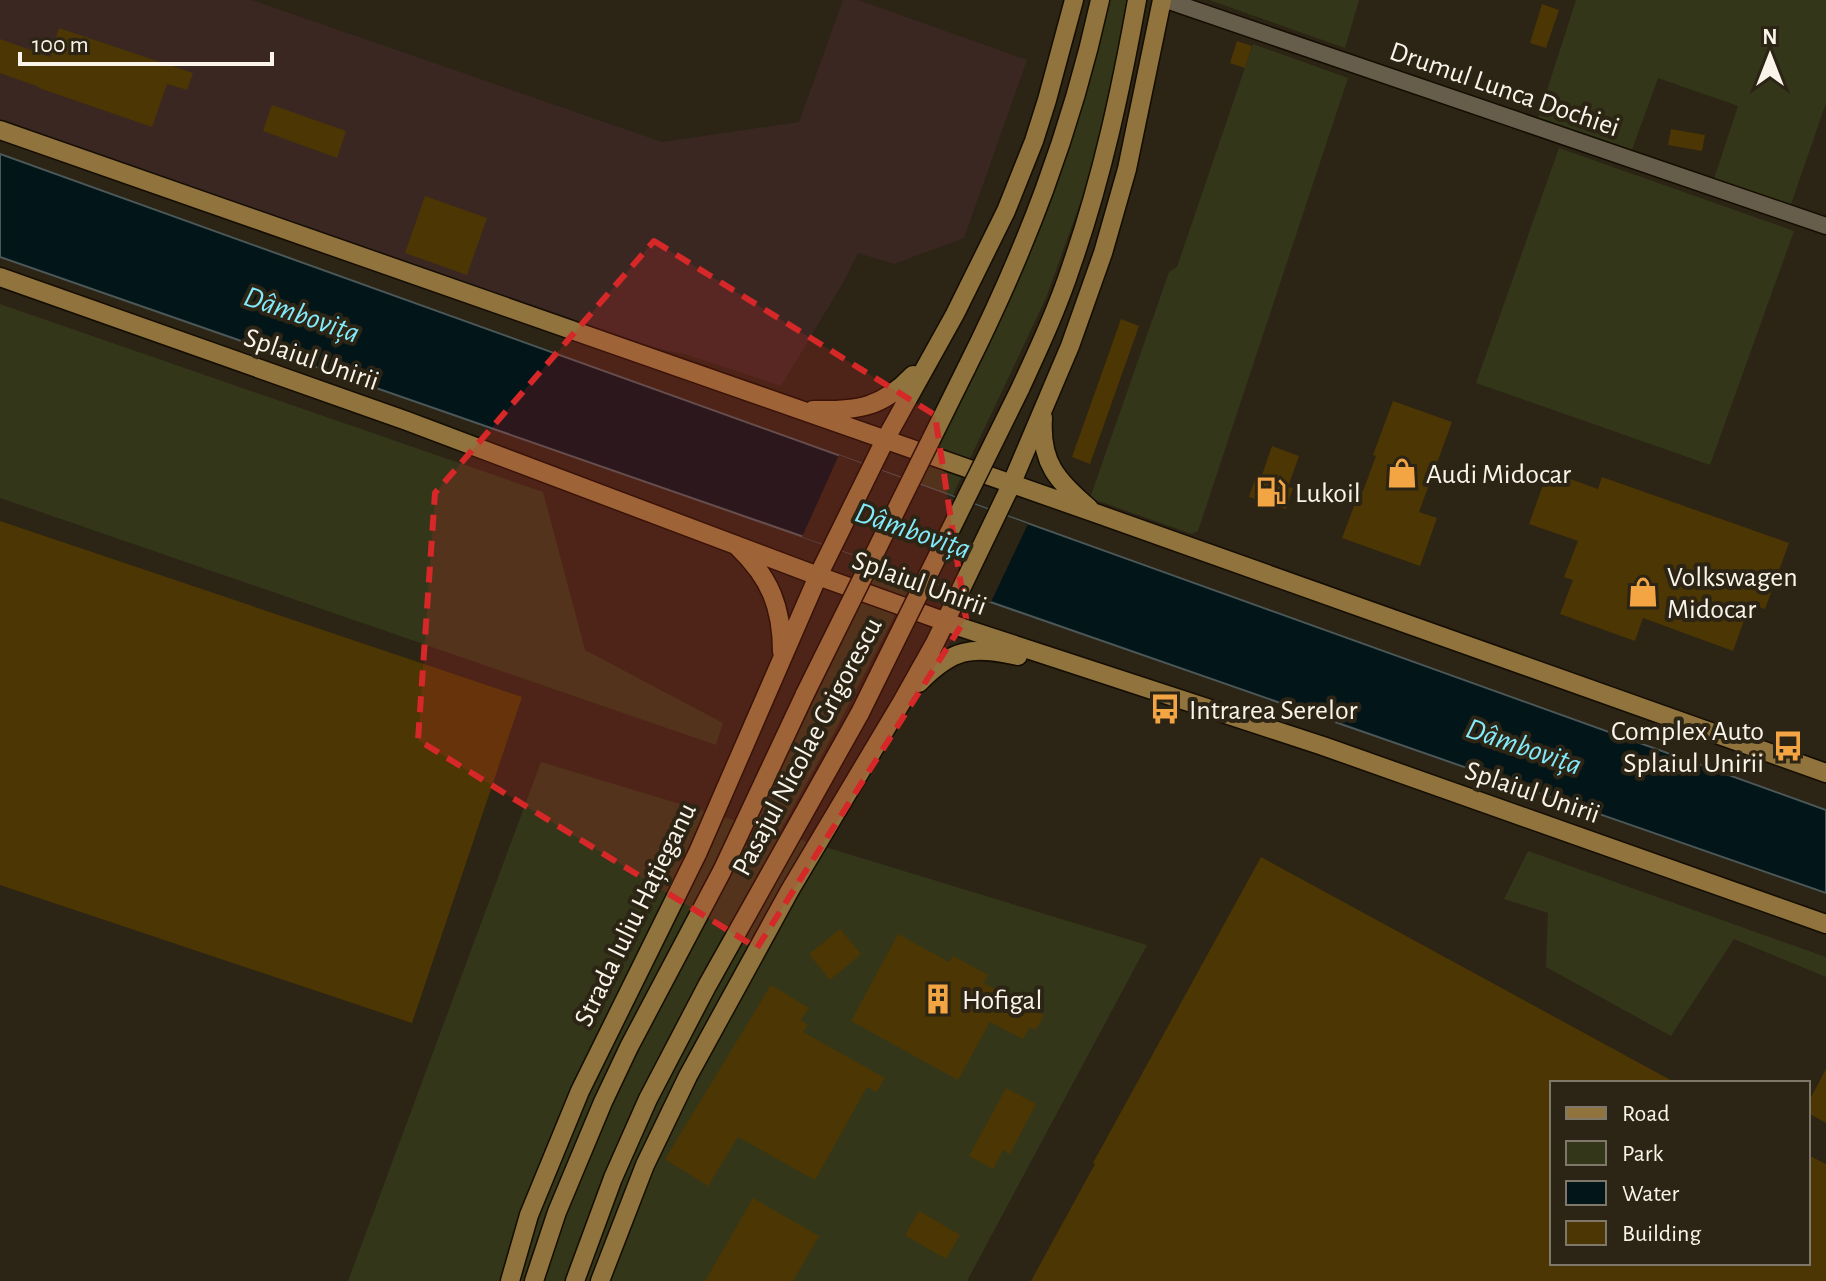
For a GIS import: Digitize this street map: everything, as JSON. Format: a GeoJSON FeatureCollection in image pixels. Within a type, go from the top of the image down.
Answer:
{"type":"FeatureCollection","features":[{"type":"Feature","properties":{"kind":"main road"},"geometry":{"type":"LineString","coordinates":[[799,410],[873,405],[905,383],[933,352],[987,251],[1024,170],[1074,0]]}},
{"type":"Feature","properties":{"kind":"main road","name":"Pasajul Nicolae Grigorescu"},"geometry":{"type":"LineString","coordinates":[[534,1281],[557,1212],[629,1047],[722,871],[805,694],[1002,296],[1042,200],[1069,117],[1100,0]]}},
{"type":"Feature","properties":{"kind":"main road","name":"Pasajul Nicolae Grigorescu"},"geometry":{"type":"LineString","coordinates":[[575,1281],[633,1129],[707,986],[860,713],[1020,389],[1065,286],[1086,220],[1120,88],[1137,0]]}},
{"type":"Feature","properties":{"kind":"main road"},"geometry":{"type":"LineString","coordinates":[[600,1281],[645,1165],[688,1076],[796,879],[903,700],[946,621],[1011,485],[1082,314],[1111,226],[1164,0]]}},
{"type":"Feature","properties":{"kind":"main road"},"geometry":{"type":"LineString","coordinates":[[0,130],[1098,514],[1826,773]]}},
{"type":"Feature","properties":{"kind":"main road","name":"Splaiul Unirii"},"geometry":{"type":"LineString","coordinates":[[0,277],[407,421],[818,576],[1069,664],[1323,746],[1826,924]]}},
{"type":"Feature","properties":{"kind":"main road","name":"Strada Iuliu Hațieganu"},"geometry":{"type":"LineString","coordinates":[[510,1281],[529,1215],[580,1091],[685,880],[818,576],[885,440],[933,352]]}},
{"type":"Feature","properties":{"kind":"main road"},"geometry":{"type":"LineString","coordinates":[[1043,409],[1048,462],[1063,485],[1098,514]]}},
{"type":"Feature","properties":{"kind":"main road"},"geometry":{"type":"LineString","coordinates":[[734,543],[758,568],[773,595],[781,627],[782,659]]}},
{"type":"Feature","properties":{"kind":"main road"},"geometry":{"type":"LineString","coordinates":[[903,700],[941,662],[962,652],[995,652],[1069,664]]}},
{"type":"Feature","properties":{"kind":"street","name":"Drumul Lunca Dochiei"},"geometry":{"type":"LineString","coordinates":[[1164,0],[1826,226]]}},
{"type":"Feature","properties":{"kind":"highlighted area"},"geometry":{"type":"Polygon","coordinates":[[[654,241],[935,415],[966,618],[757,948],[418,740],[435,493],[654,241]]]}},
{"type":"Feature","properties":{"kind":"shaded area"},"geometry":{"type":"Polygon","coordinates":[[[0,0],[252,0],[662,142],[799,122],[843,0],[858,0],[1027,60],[964,238],[894,264],[858,253],[781,386],[685,354],[626,342],[0,121],[0,0]]]}},
{"type":"Feature","properties":{"kind":"green space"},"geometry":{"type":"Polygon","coordinates":[[[1108,0],[1127,0],[1115,71],[1087,184],[1046,298],[908,590],[779,833],[1147,945],[967,1281],[348,1281],[541,762],[753,826],[946,427],[1108,0]]]}},
{"type":"Feature","properties":{"kind":"green space"},"geometry":{"type":"Polygon","coordinates":[[[1209,0],[1359,0],[1345,48],[1209,0]]]}},
{"type":"Feature","properties":{"kind":"green space"},"geometry":{"type":"Polygon","coordinates":[[[1576,0],[1826,0],[1826,103],[1790,207],[1714,179],[1738,106],[1658,78],[1632,150],[1538,118],[1576,0]]]}},
{"type":"Feature","properties":{"kind":"green space"},"geometry":{"type":"Polygon","coordinates":[[[1253,44],[1348,78],[1198,531],[1192,534],[1090,498],[1169,272],[1177,267],[1253,44]]]}},
{"type":"Feature","properties":{"kind":"green space"},"geometry":{"type":"Polygon","coordinates":[[[1559,148],[1794,231],[1710,465],[1476,383],[1559,148]]]}},
{"type":"Feature","properties":{"kind":"green space"},"geometry":{"type":"Polygon","coordinates":[[[0,304],[543,492],[585,650],[723,723],[716,745],[0,498],[0,304]]]}},
{"type":"Feature","properties":{"kind":"green space"},"geometry":{"type":"Polygon","coordinates":[[[1528,851],[1826,957],[1826,977],[1734,939],[1671,1036],[1546,967],[1548,913],[1504,899],[1528,851]]]}},
{"type":"Feature","properties":{"kind":"water","name":"Dâmbovița"},"geometry":{"type":"Polygon","coordinates":[[[0,154],[1826,810],[1826,893],[0,257],[0,154]]]}},
{"type":"Feature","properties":{"kind":"pier"},"geometry":{"type":"Polygon","coordinates":[[[839,455],[1028,524],[991,602],[802,537],[839,455]]]}},
{"type":"Feature","properties":{"kind":"building"},"geometry":{"type":"Polygon","coordinates":[[[1542,4],[1559,10],[1546,48],[1530,43],[1542,4]]]}},
{"type":"Feature","properties":{"kind":"building"},"geometry":{"type":"Polygon","coordinates":[[[59,28],[193,73],[187,90],[167,84],[152,127],[0,73],[0,39],[50,57],[59,28]]]}},
{"type":"Feature","properties":{"kind":"building"},"geometry":{"type":"Polygon","coordinates":[[[1237,41],[1252,46],[1245,68],[1230,63],[1237,41]]]}},
{"type":"Feature","properties":{"kind":"building"},"geometry":{"type":"Polygon","coordinates":[[[272,105],[346,131],[337,158],[263,131],[272,105]]]}},
{"type":"Feature","properties":{"kind":"building"},"geometry":{"type":"Polygon","coordinates":[[[1671,129],[1705,135],[1702,151],[1668,145],[1671,129]]]}},
{"type":"Feature","properties":{"kind":"building"},"geometry":{"type":"Polygon","coordinates":[[[425,196],[487,218],[467,275],[405,253],[425,196]]]}},
{"type":"Feature","properties":{"kind":"building"},"geometry":{"type":"Polygon","coordinates":[[[1121,319],[1139,326],[1090,464],[1072,457],[1121,319]]]}},
{"type":"Feature","properties":{"kind":"building","name":"Audi Midocar"},"geometry":{"type":"Polygon","coordinates":[[[1393,401],[1452,422],[1419,512],[1437,518],[1420,566],[1342,538],[1360,490],[1363,491],[1393,401]]]}},
{"type":"Feature","properties":{"kind":"building"},"geometry":{"type":"Polygon","coordinates":[[[1272,446],[1299,456],[1288,487],[1293,488],[1286,509],[1249,497],[1256,476],[1261,478],[1272,446]]]}},
{"type":"Feature","properties":{"kind":"building"},"geometry":{"type":"Polygon","coordinates":[[[1548,471],[1598,489],[1602,477],[1789,543],[1765,609],[1750,604],[1733,651],[1643,618],[1635,641],[1560,614],[1573,580],[1564,577],[1578,541],[1529,524],[1548,471]]]}},
{"type":"Feature","properties":{"kind":"building"},"geometry":{"type":"Polygon","coordinates":[[[0,521],[522,697],[412,1023],[0,885],[0,521]]]}},
{"type":"Feature","properties":{"kind":"building"},"geometry":{"type":"Polygon","coordinates":[[[1261,857],[1672,1081],[1550,1081],[1550,1265],[1810,1265],[1810,1156],[1826,1164],[1826,1281],[1031,1281],[1261,857]]]}},
{"type":"Feature","properties":{"kind":"building"},"geometry":{"type":"Polygon","coordinates":[[[840,929],[861,954],[830,980],[809,954],[840,929]]]}},
{"type":"Feature","properties":{"kind":"building","name":"Hofigal"},"geometry":{"type":"Polygon","coordinates":[[[898,934],[949,962],[953,956],[988,975],[984,983],[1044,1015],[1036,1030],[1030,1027],[1023,1039],[990,1022],[958,1080],[851,1021],[898,934]]]}},
{"type":"Feature","properties":{"kind":"building"},"geometry":{"type":"Polygon","coordinates":[[[771,985],[809,1008],[801,1020],[808,1025],[803,1032],[885,1078],[876,1092],[867,1087],[815,1180],[738,1137],[708,1186],[665,1159],[771,985]]]}},
{"type":"Feature","properties":{"kind":"building"},"geometry":{"type":"Polygon","coordinates":[[[1826,1069],[1826,1123],[1810,1114],[1810,1099],[1826,1069]]]}},
{"type":"Feature","properties":{"kind":"building"},"geometry":{"type":"Polygon","coordinates":[[[1006,1088],[1036,1104],[1010,1154],[1003,1150],[993,1169],[969,1156],[1006,1088]]]}},
{"type":"Feature","properties":{"kind":"building"},"geometry":{"type":"Polygon","coordinates":[[[753,1198],[819,1236],[793,1281],[705,1281],[753,1198]]]}},
{"type":"Feature","properties":{"kind":"building"},"geometry":{"type":"Polygon","coordinates":[[[919,1211],[960,1235],[946,1259],[905,1235],[919,1211]]]}},
{"type":"Feature","properties":{"kind":"place","name":"Audi Midocar"},"geometry":{"type":"Point","coordinates":[1402,473]}},
{"type":"Feature","properties":{"kind":"place","name":"Lukoil"},"geometry":{"type":"Point","coordinates":[1271,492]}},
{"type":"Feature","properties":{"kind":"place","name":"Volkswagen Midocar"},"geometry":{"type":"Point","coordinates":[1643,592]}},
{"type":"Feature","properties":{"kind":"place","name":"Intrarea Serelor"},"geometry":{"type":"Point","coordinates":[1165,709]}},
{"type":"Feature","properties":{"kind":"place","name":"Complex Auto Splaiul Unirii"},"geometry":{"type":"Point","coordinates":[1788,746]}},
{"type":"Feature","properties":{"kind":"place","name":"Hofigal"},"geometry":{"type":"Point","coordinates":[938,999]}}]}
